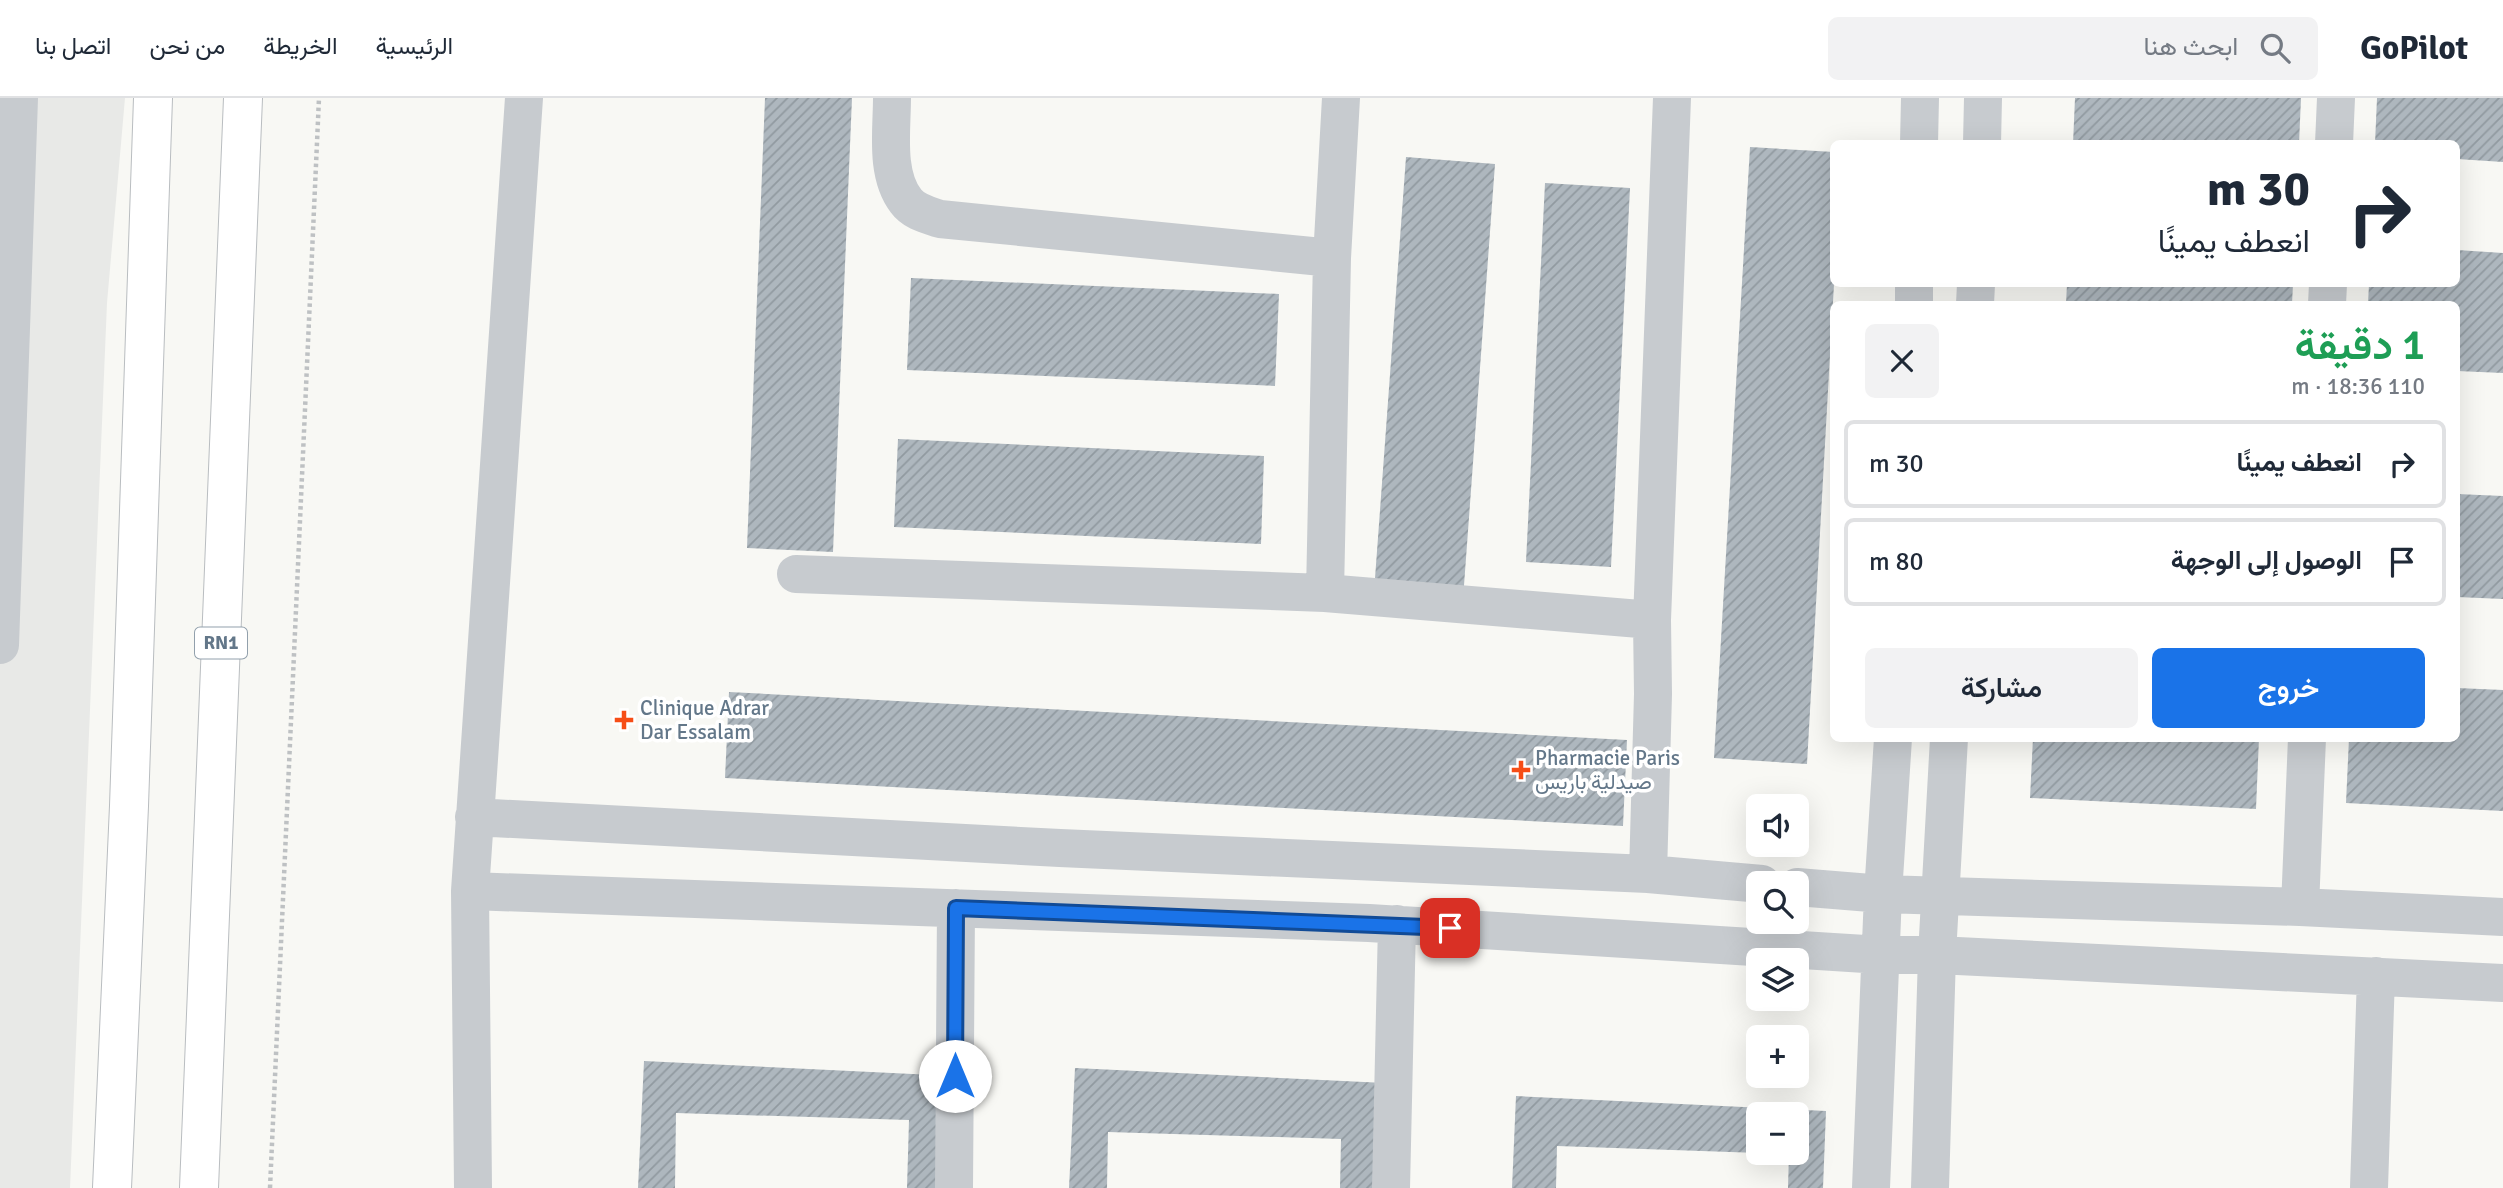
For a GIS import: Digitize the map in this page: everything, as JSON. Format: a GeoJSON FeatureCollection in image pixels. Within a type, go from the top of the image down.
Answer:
{"type":"FeatureCollection","features":[{"type":"Feature","properties":{"kind":"highway"},"geometry":{"type":"LineString","coordinates":[[112,1188],[130,792],[153,98]]}},
{"type":"Feature","properties":{"kind":"highway","name":"RN1"},"geometry":{"type":"LineString","coordinates":[[200,1188],[243,98]]}},
{"type":"Feature","properties":{"kind":"street"},"geometry":{"type":"LineString","coordinates":[[0,645],[19,98]]}},
{"type":"Feature","properties":{"kind":"street"},"geometry":{"type":"LineString","coordinates":[[473,1188],[470,891],[524,98]]}},
{"type":"Feature","properties":{"kind":"street"},"geometry":{"type":"LineString","coordinates":[[892,98],[893,170],[906,203],[918,211],[940,219],[1332,258]]}},
{"type":"Feature","properties":{"kind":"street"},"geometry":{"type":"LineString","coordinates":[[1325,593],[1332,258],[1341,98]]}},
{"type":"Feature","properties":{"kind":"street"},"geometry":{"type":"LineString","coordinates":[[1648,874],[1653,694],[1652,621],[1672,98]]}},
{"type":"Feature","properties":{"kind":"street"},"geometry":{"type":"LineString","coordinates":[[1919,140],[1920,98]]}},
{"type":"Feature","properties":{"kind":"street"},"geometry":{"type":"LineString","coordinates":[[1982,140],[1983,98]]}},
{"type":"Feature","properties":{"kind":"street"},"geometry":{"type":"LineString","coordinates":[[2334,140],[2336,98]]}},
{"type":"Feature","properties":{"kind":"street"},"geometry":{"type":"LineString","coordinates":[[796,574],[1325,593],[1652,621]]}},
{"type":"Feature","properties":{"kind":"street"},"geometry":{"type":"LineString","coordinates":[[1871,1188],[1893,742]]}},
{"type":"Feature","properties":{"kind":"street"},"geometry":{"type":"LineString","coordinates":[[1930,1188],[1939,896],[1949,742]]}},
{"type":"Feature","properties":{"kind":"street"},"geometry":{"type":"LineString","coordinates":[[2300,907],[2307,742]]}},
{"type":"Feature","properties":{"kind":"street"},"geometry":{"type":"LineString","coordinates":[[474,817],[1060,848],[1648,874],[1746,883]]}},
{"type":"Feature","properties":{"kind":"street"},"geometry":{"type":"LineString","coordinates":[[1809,888],[1884,894],[2300,907],[2503,917]]}},
{"type":"Feature","properties":{"kind":"street"},"geometry":{"type":"LineString","coordinates":[[470,891],[1396,925],[1881,955],[1937,955],[2503,983]]}},
{"type":"Feature","properties":{"kind":"street"},"geometry":{"type":"LineString","coordinates":[[954,1188],[956,908]]}},
{"type":"Feature","properties":{"kind":"street"},"geometry":{"type":"LineString","coordinates":[[1391,1188],[1396,925]]}},
{"type":"Feature","properties":{"kind":"street"},"geometry":{"type":"LineString","coordinates":[[2369,1188],[2376,976]]}},
{"type":"Feature","properties":{"kind":"path"},"geometry":{"type":"LineString","coordinates":[[270,1188],[319,98]]}},
{"type":"Feature","properties":{"kind":"shaded area"},"geometry":{"type":"Polygon","coordinates":[[[0,98],[125,98],[107,303],[70,1188],[0,1188],[0,98]]]}},
{"type":"Feature","properties":{"kind":"building"},"geometry":{"type":"Polygon","coordinates":[[[765,98],[852,98],[833,552],[747,548],[765,98]]]}},
{"type":"Feature","properties":{"kind":"building"},"geometry":{"type":"Polygon","coordinates":[[[2075,98],[2301,98],[2299,140],[2073,140],[2075,98]]]}},
{"type":"Feature","properties":{"kind":"building"},"geometry":{"type":"Polygon","coordinates":[[[2377,98],[2503,98],[2503,162],[2460,159],[2460,140],[2375,140],[2377,98]]]}},
{"type":"Feature","properties":{"kind":"building"},"geometry":{"type":"Polygon","coordinates":[[[1750,147],[1830,152],[1830,287],[1834,287],[1833,301],[1830,301],[1830,355],[1807,764],[1714,758],[1750,147]]]}},
{"type":"Feature","properties":{"kind":"building"},"geometry":{"type":"Polygon","coordinates":[[[1406,157],[1495,164],[1463,599],[1374,592],[1406,157]]]}},
{"type":"Feature","properties":{"kind":"building"},"geometry":{"type":"Polygon","coordinates":[[[1545,183],[1630,188],[1611,567],[1526,562],[1545,183]]]}},
{"type":"Feature","properties":{"kind":"building"},"geometry":{"type":"Polygon","coordinates":[[[2460,250],[2503,253],[2503,373],[2460,371],[2460,301],[2368,301],[2369,287],[2460,287],[2460,250]]]}},
{"type":"Feature","properties":{"kind":"building"},"geometry":{"type":"Polygon","coordinates":[[[911,278],[1279,294],[1275,386],[907,370],[911,278]]]}},
{"type":"Feature","properties":{"kind":"building"},"geometry":{"type":"Polygon","coordinates":[[[2067,287],[2293,287],[2292,301],[2066,301],[2067,287]]]}},
{"type":"Feature","properties":{"kind":"building"},"geometry":{"type":"Polygon","coordinates":[[[898,439],[1264,456],[1261,544],[894,527],[898,439]]]}},
{"type":"Feature","properties":{"kind":"building"},"geometry":{"type":"Polygon","coordinates":[[[2460,494],[2503,496],[2503,599],[2460,597],[2460,494]]]}},
{"type":"Feature","properties":{"kind":"building"},"geometry":{"type":"Polygon","coordinates":[[[2460,688],[2503,690],[2503,811],[2346,803],[2349,742],[2460,742],[2460,688]]]}},
{"type":"Feature","properties":{"kind":"building"},"geometry":{"type":"Polygon","coordinates":[[[729,692],[1627,740],[1623,826],[725,778],[729,692]]]}},
{"type":"Feature","properties":{"kind":"building"},"geometry":{"type":"Polygon","coordinates":[[[2033,742],[2259,742],[2256,809],[2030,798],[2033,742]]]}},
{"type":"Feature","properties":{"kind":"building"},"geometry":{"type":"Polygon","coordinates":[[[644,1061],[954,1076],[949,1188],[907,1188],[909,1120],[676,1113],[675,1188],[638,1188],[644,1061]]]}},
{"type":"Feature","properties":{"kind":"building"},"geometry":{"type":"Polygon","coordinates":[[[1075,1068],[1385,1083],[1380,1188],[1340,1188],[1341,1139],[1108,1132],[1107,1188],[1069,1188],[1075,1068]]]}},
{"type":"Feature","properties":{"kind":"building"},"geometry":{"type":"Polygon","coordinates":[[[1516,1096],[1746,1107],[1746,1153],[1557,1146],[1556,1188],[1512,1188],[1516,1096]]]}},
{"type":"Feature","properties":{"kind":"building"},"geometry":{"type":"Polygon","coordinates":[[[1809,1110],[1826,1111],[1823,1188],[1788,1188],[1789,1165],[1809,1165],[1809,1110]]]}},
{"type":"Feature","properties":{"kind":"place","name":"Clinique Adrar Dar Essalam"},"geometry":{"type":"Point","coordinates":[624,720]}},
{"type":"Feature","properties":{"kind":"place","name":"Pharmacie Paris صيدلية باريس"},"geometry":{"type":"Point","coordinates":[1521,770]}},
{"type":"Feature","properties":{"kind":"route"},"geometry":{"type":"LineString","coordinates":[[955,1076],[956,908],[1450,928]]}}]}
